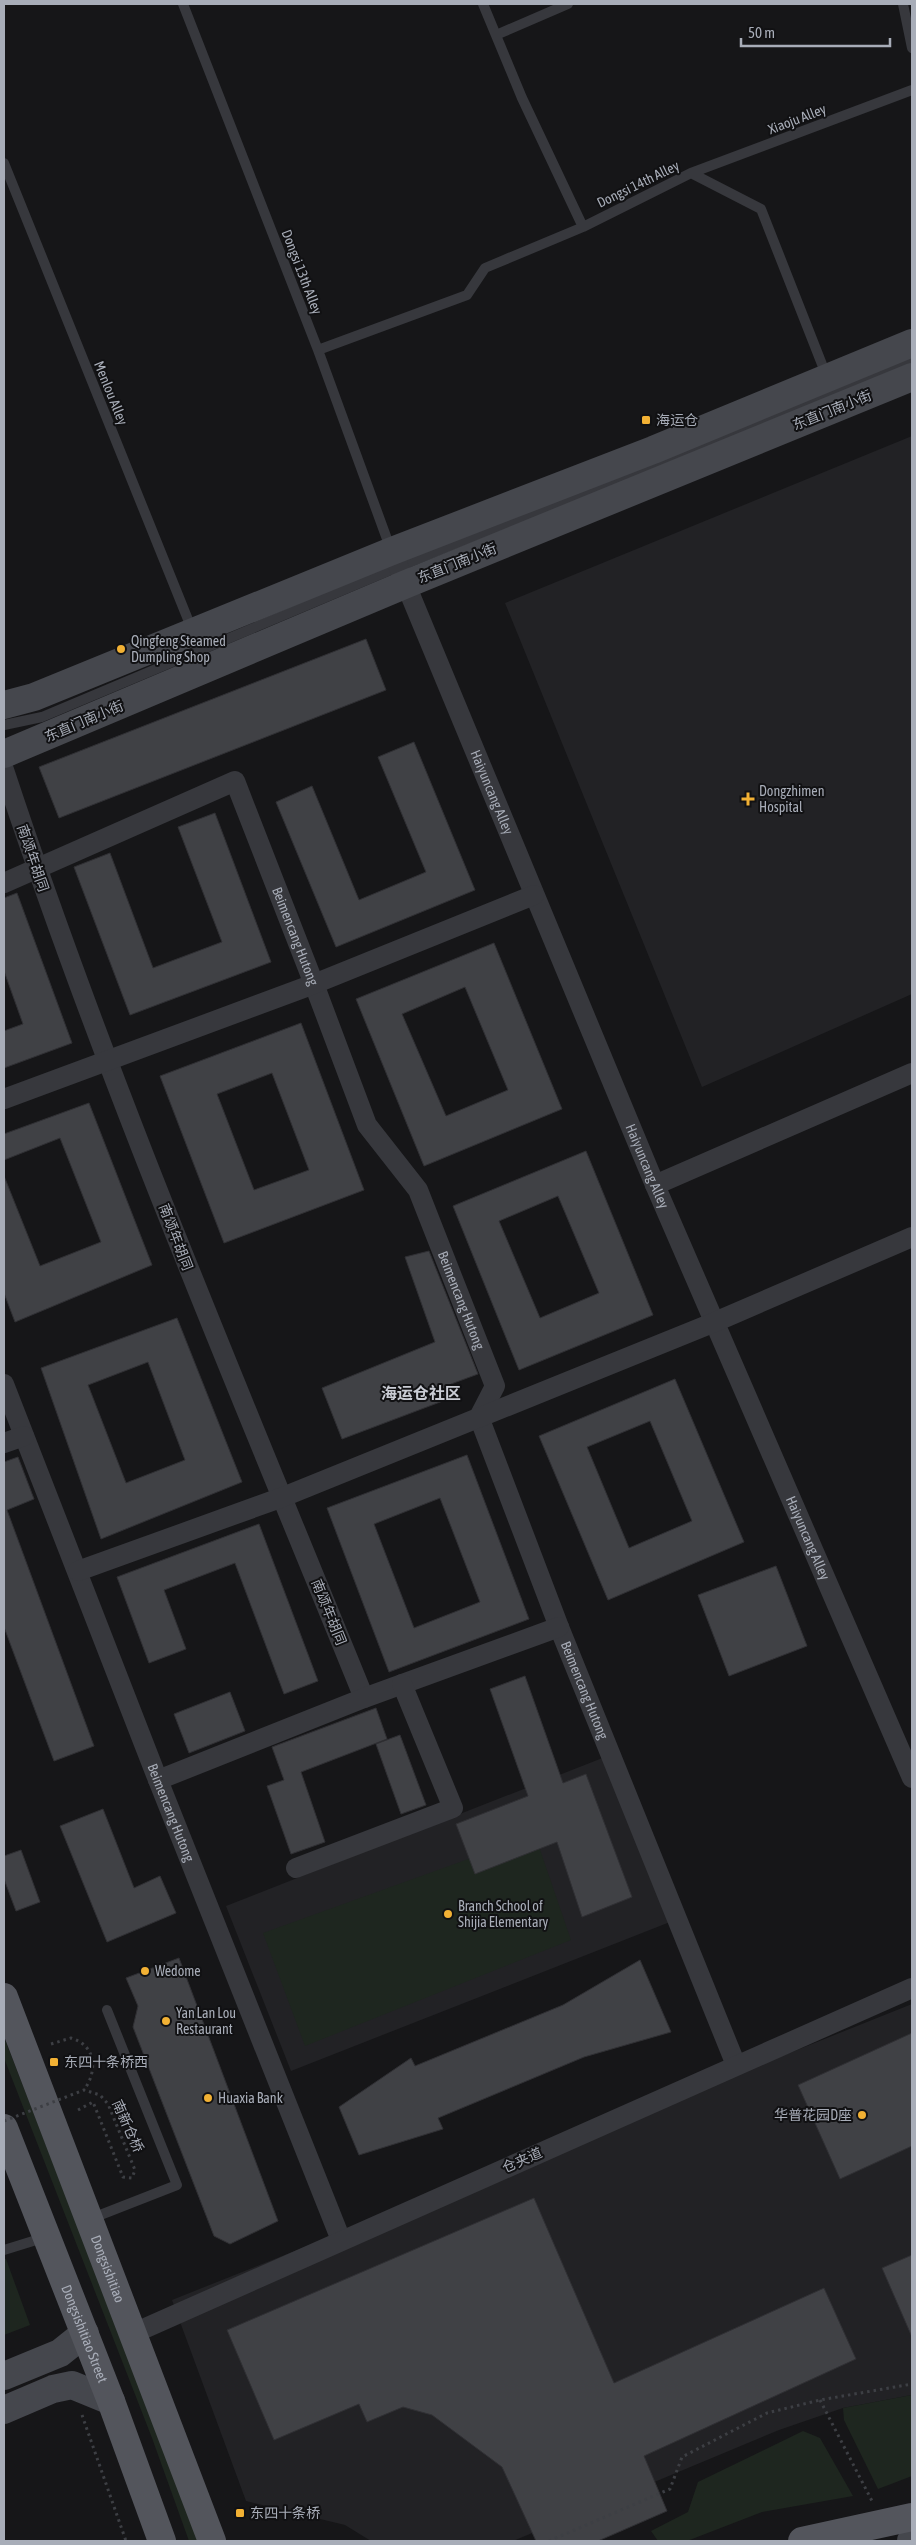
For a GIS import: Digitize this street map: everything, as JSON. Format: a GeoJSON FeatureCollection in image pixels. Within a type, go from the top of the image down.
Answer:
{"type":"FeatureCollection","features":[{"type":"Feature","properties":{"kind":"main road","name":"东直门南小街"},"geometry":{"type":"LineString","coordinates":[[4,754],[653,450],[912,343]]}},
{"type":"Feature","properties":{"kind":"main road","name":"东直门南小街"},"geometry":{"type":"LineString","coordinates":[[4,705],[34,697],[194,633],[398,568],[912,377]]}},
{"type":"Feature","properties":{"kind":"main road","name":"Dongsishitiao"},"geometry":{"type":"LineString","coordinates":[[4,1997],[212,2541]]}},
{"type":"Feature","properties":{"kind":"main road","name":"Dongsishitiao Street"},"geometry":{"type":"LineString","coordinates":[[4,2128],[85,2333],[162,2541]]}},
{"type":"Feature","properties":{"kind":"main road"},"geometry":{"type":"LineString","coordinates":[[4,2376],[60,2353],[85,2333]]}},
{"type":"Feature","properties":{"kind":"main road"},"geometry":{"type":"LineString","coordinates":[[4,2410],[53,2389],[72,2386],[111,2401]]}},
{"type":"Feature","properties":{"kind":"main road"},"geometry":{"type":"LineString","coordinates":[[802,2541],[912,2517]]}},
{"type":"Feature","properties":{"kind":"street","name":"Haiyuncang Alley"},"geometry":{"type":"LineString","coordinates":[[398,568],[655,1185],[912,1778]]}},
{"type":"Feature","properties":{"kind":"street","name":"南颂年胡同"},"geometry":{"type":"LineString","coordinates":[[4,770],[37,869],[107,1060],[184,1258],[364,1698]]}},
{"type":"Feature","properties":{"kind":"street","name":"Beimencang Hutong"},"geometry":{"type":"LineString","coordinates":[[4,883],[235,782],[367,1126],[418,1190],[495,1386],[479,1416],[559,1627],[736,2065]]}},
{"type":"Feature","properties":{"kind":"street"},"geometry":{"type":"LineString","coordinates":[[4,1099],[314,984],[534,895]]}},
{"type":"Feature","properties":{"kind":"street"},"geometry":{"type":"LineString","coordinates":[[655,1185],[912,1073]]}},
{"type":"Feature","properties":{"kind":"street"},"geometry":{"type":"LineString","coordinates":[[78,1571],[282,1497],[715,1322],[912,1237]]}},
{"type":"Feature","properties":{"kind":"street","name":"Beimencang Hutong"},"geometry":{"type":"LineString","coordinates":[[4,1384],[158,1780],[341,2240]]}},
{"type":"Feature","properties":{"kind":"street"},"geometry":{"type":"LineString","coordinates":[[4,1444],[24,1436]]}},
{"type":"Feature","properties":{"kind":"street"},"geometry":{"type":"LineString","coordinates":[[158,1780],[364,1698],[559,1627]]}},
{"type":"Feature","properties":{"kind":"street"},"geometry":{"type":"LineString","coordinates":[[296,1868],[453,1808],[402,1684]]}},
{"type":"Feature","properties":{"kind":"street","name":"仓夹道"},"geometry":{"type":"LineString","coordinates":[[132,2334],[912,1988]]}},
{"type":"Feature","properties":{"kind":"lane","name":"Dongsi 13th Alley"},"geometry":{"type":"LineString","coordinates":[[183,4],[318,350],[398,568]]}},
{"type":"Feature","properties":{"kind":"lane"},"geometry":{"type":"LineString","coordinates":[[483,4],[522,98],[583,227]]}},
{"type":"Feature","properties":{"kind":"lane"},"geometry":{"type":"LineString","coordinates":[[496,35],[568,4]]}},
{"type":"Feature","properties":{"kind":"lane"},"geometry":{"type":"LineString","coordinates":[[903,4],[912,48]]}},
{"type":"Feature","properties":{"kind":"lane","name":"Xiaoju Alley"},"geometry":{"type":"LineString","coordinates":[[691,174],[912,90]]}},
{"type":"Feature","properties":{"kind":"lane","name":"Menlou Alley"},"geometry":{"type":"LineString","coordinates":[[4,163],[194,633]]}},
{"type":"Feature","properties":{"kind":"lane","name":"Dongsi 14th Alley"},"geometry":{"type":"LineString","coordinates":[[318,350],[467,295],[485,268],[583,227],[691,174],[761,209],[827,378]]}},
{"type":"Feature","properties":{"kind":"lane"},"geometry":{"type":"LineString","coordinates":[[4,725],[42,716],[398,568],[912,361]]}},
{"type":"Feature","properties":{"kind":"lane"},"geometry":{"type":"LineString","coordinates":[[89,2220],[177,2185],[107,2010]]}},
{"type":"Feature","properties":{"kind":"lane"},"geometry":{"type":"LineString","coordinates":[[4,2250],[47,2237]]}},
{"type":"Feature","properties":{"kind":"path"},"geometry":{"type":"LineString","coordinates":[[4,2121],[84,2090],[93,2072],[90,2054],[78,2041],[62,2040],[51,2044]]}},
{"type":"Feature","properties":{"kind":"path","name":"南新仓桥"},"geometry":{"type":"LineString","coordinates":[[78,2110],[93,2102],[123,2177],[132,2178],[135,2170],[108,2104],[100,2095],[84,2090]]}},
{"type":"Feature","properties":{"kind":"path"},"geometry":{"type":"LineString","coordinates":[[549,2541],[670,2489],[682,2457],[768,2413],[820,2400],[912,2384]]}},
{"type":"Feature","properties":{"kind":"path"},"geometry":{"type":"LineString","coordinates":[[72,2386],[126,2541]]}},
{"type":"Feature","properties":{"kind":"path"},"geometry":{"type":"LineString","coordinates":[[820,2400],[883,2524]]}},
{"type":"Feature","properties":{"kind":"shaded area","name":"Dongzhimen Hospital"},"geometry":{"type":"Polygon","coordinates":[[[912,436],[912,994],[702,1087],[505,603],[912,436]]]}},
{"type":"Feature","properties":{"kind":"shaded area","name":"Branch School of Shijia Elementary"},"geometry":{"type":"Polygon","coordinates":[[[605,1757],[670,1922],[291,2071],[226,1906],[605,1757]]]}},
{"type":"Feature","properties":{"kind":"shaded area"},"geometry":{"type":"Polygon","coordinates":[[[535,1835],[571,1940],[305,2046],[263,1933],[535,1835]]]}},
{"type":"Feature","properties":{"kind":"shaded area"},"geometry":{"type":"Polygon","coordinates":[[[912,2004],[912,2395],[843,2408],[779,2430],[513,2541],[371,2541],[345,2525],[246,2501],[172,2300],[912,2004]]]}},
{"type":"Feature","properties":{"kind":"shaded area"},"geometry":{"type":"Polygon","coordinates":[[[4,2037],[159,2436],[203,2541],[189,2541],[152,2438],[4,2058],[4,2037]]]}},
{"type":"Feature","properties":{"kind":"shaded area"},"geometry":{"type":"Polygon","coordinates":[[[4,2259],[6,2259],[30,2325],[4,2335],[4,2259]]]}},
{"type":"Feature","properties":{"kind":"shaded area"},"geometry":{"type":"Polygon","coordinates":[[[912,2395],[912,2476],[878,2489],[844,2420],[843,2408],[912,2395]]]}},
{"type":"Feature","properties":{"kind":"shaded area"},"geometry":{"type":"Polygon","coordinates":[[[803,2431],[820,2438],[853,2496],[762,2512],[687,2541],[658,2541],[651,2531],[688,2512],[698,2482],[803,2431]]]}},
{"type":"Feature","properties":{"kind":"building"},"geometry":{"type":"Polygon","coordinates":[[[366,639],[386,690],[59,818],[39,767],[366,639]]]}},
{"type":"Feature","properties":{"kind":"building"},"geometry":{"type":"Polygon","coordinates":[[[414,742],[475,890],[336,947],[276,802],[312,786],[359,900],[426,872],[378,757],[414,742]]]}},
{"type":"Feature","properties":{"kind":"building"},"geometry":{"type":"Polygon","coordinates":[[[215,813],[271,962],[130,1015],[74,867],[110,853],[153,968],[222,942],[178,827],[215,813]]]}},
{"type":"Feature","properties":{"kind":"building"},"geometry":{"type":"Polygon","coordinates":[[[17,893],[72,1043],[4,1068],[4,1031],[23,1024],[4,971],[4,898],[17,893]]]}},
{"type":"Feature","properties":{"kind":"building"},"geometry":{"type":"Polygon","coordinates":[[[494,943],[562,1109],[424,1166],[356,999],[494,943]],[[465,987],[402,1014],[446,1116],[508,1090],[465,987]]]}},
{"type":"Feature","properties":{"kind":"building"},"geometry":{"type":"Polygon","coordinates":[[[301,1023],[364,1190],[224,1243],[160,1076],[301,1023]],[[272,1073],[217,1094],[254,1190],[309,1170],[272,1073]]]}},
{"type":"Feature","properties":{"kind":"building"},"geometry":{"type":"Polygon","coordinates":[[[89,1103],[152,1265],[15,1322],[4,1293],[4,1176],[40,1266],[101,1242],[60,1138],[4,1160],[4,1134],[89,1103]]]}},
{"type":"Feature","properties":{"kind":"building"},"geometry":{"type":"Polygon","coordinates":[[[586,1151],[653,1315],[519,1370],[453,1206],[586,1151]],[[558,1196],[499,1221],[540,1318],[599,1293],[558,1196]]]}},
{"type":"Feature","properties":{"kind":"building"},"geometry":{"type":"Polygon","coordinates":[[[429,1251],[478,1374],[451,1384],[456,1396],[342,1439],[322,1388],[435,1342],[405,1257],[429,1251]]]}},
{"type":"Feature","properties":{"kind":"building"},"geometry":{"type":"Polygon","coordinates":[[[177,1318],[242,1482],[101,1539],[41,1368],[177,1318]],[[148,1362],[88,1385],[126,1483],[185,1460],[148,1362]]]}},
{"type":"Feature","properties":{"kind":"building"},"geometry":{"type":"Polygon","coordinates":[[[675,1379],[744,1542],[608,1600],[539,1436],[675,1379]],[[650,1421],[587,1447],[629,1548],[692,1521],[650,1421]]]}},
{"type":"Feature","properties":{"kind":"building"},"geometry":{"type":"Polygon","coordinates":[[[467,1455],[529,1619],[389,1672],[327,1508],[467,1455]],[[440,1498],[374,1524],[414,1628],[480,1602],[440,1498]]]}},
{"type":"Feature","properties":{"kind":"building"},"geometry":{"type":"Polygon","coordinates":[[[18,1457],[34,1499],[7,1510],[94,1746],[54,1761],[4,1627],[4,1462],[18,1457]]]}},
{"type":"Feature","properties":{"kind":"building"},"geometry":{"type":"Polygon","coordinates":[[[259,1524],[318,1681],[284,1694],[235,1563],[164,1590],[186,1649],[149,1663],[117,1577],[259,1524]]]}},
{"type":"Feature","properties":{"kind":"building"},"geometry":{"type":"Polygon","coordinates":[[[776,1566],[807,1646],[729,1676],[698,1595],[776,1566]]]}},
{"type":"Feature","properties":{"kind":"building"},"geometry":{"type":"Polygon","coordinates":[[[525,1676],[563,1783],[586,1774],[632,1897],[582,1917],[557,1842],[475,1874],[456,1824],[528,1796],[490,1689],[525,1676]]]}},
{"type":"Feature","properties":{"kind":"building"},"geometry":{"type":"Polygon","coordinates":[[[230,1692],[245,1731],[189,1753],[174,1714],[230,1692]]]}},
{"type":"Feature","properties":{"kind":"building"},"geometry":{"type":"Polygon","coordinates":[[[376,1708],[387,1739],[301,1772],[325,1842],[291,1854],[267,1786],[284,1780],[272,1747],[376,1708]]]}},
{"type":"Feature","properties":{"kind":"building"},"geometry":{"type":"Polygon","coordinates":[[[400,1735],[426,1805],[401,1814],[376,1744],[400,1735]]]}},
{"type":"Feature","properties":{"kind":"building"},"geometry":{"type":"Polygon","coordinates":[[[103,1809],[134,1888],[160,1876],[176,1913],[107,1942],[60,1826],[103,1809]]]}},
{"type":"Feature","properties":{"kind":"building"},"geometry":{"type":"Polygon","coordinates":[[[21,1850],[40,1902],[16,1911],[4,1879],[4,1856],[21,1850]]]}},
{"type":"Feature","properties":{"kind":"building"},"geometry":{"type":"Polygon","coordinates":[[[179,1958],[278,2221],[230,2244],[214,2236],[133,2027],[138,2006],[126,1978],[179,1958]]]}},
{"type":"Feature","properties":{"kind":"building"},"geometry":{"type":"Polygon","coordinates":[[[640,1960],[671,2032],[584,2057],[438,2118],[443,2129],[359,2155],[339,2107],[411,2058],[415,2066],[563,2005],[640,1960]]]}},
{"type":"Feature","properties":{"kind":"building","name":"华普花园D座"},"geometry":{"type":"Polygon","coordinates":[[[912,2033],[912,2146],[840,2179],[798,2085],[912,2033]]]}},
{"type":"Feature","properties":{"kind":"building"},"geometry":{"type":"Polygon","coordinates":[[[534,2198],[614,2383],[824,2288],[856,2359],[644,2456],[667,2511],[598,2541],[536,2541],[502,2467],[432,2415],[403,2407],[367,2422],[359,2404],[274,2440],[227,2330],[534,2198]]]}},
{"type":"Feature","properties":{"kind":"building"},"geometry":{"type":"Polygon","coordinates":[[[912,2255],[912,2337],[882,2268],[912,2255]]]}},
{"type":"Feature","properties":{"kind":"place","name":"海运仓"},"geometry":{"type":"Point","coordinates":[646,420]}},
{"type":"Feature","properties":{"kind":"place","name":"Qingfeng Steamed Dumpling Shop"},"geometry":{"type":"Point","coordinates":[121,649]}},
{"type":"Feature","properties":{"kind":"place","name":"Dongzhimen Hospital"},"geometry":{"type":"Point","coordinates":[748,799]}},
{"type":"Feature","properties":{"kind":"place","name":"Branch School of Shijia Elementary"},"geometry":{"type":"Point","coordinates":[448,1914]}},
{"type":"Feature","properties":{"kind":"place","name":"Wedome"},"geometry":{"type":"Point","coordinates":[145,1971]}},
{"type":"Feature","properties":{"kind":"place","name":"Yan Lan Lou Restaurant"},"geometry":{"type":"Point","coordinates":[166,2021]}},
{"type":"Feature","properties":{"kind":"place","name":"东四十条桥西"},"geometry":{"type":"Point","coordinates":[54,2062]}},
{"type":"Feature","properties":{"kind":"place","name":"Huaxia Bank"},"geometry":{"type":"Point","coordinates":[208,2098]}},
{"type":"Feature","properties":{"kind":"place","name":"华普花园D座"},"geometry":{"type":"Point","coordinates":[862,2115]}},
{"type":"Feature","properties":{"kind":"place","name":"东四十条桥"},"geometry":{"type":"Point","coordinates":[240,2513]}},
{"type":"Feature","properties":{"kind":"district","name":"海运仓社区"},"geometry":{"type":"Point","coordinates":[421,1393]}}]}
